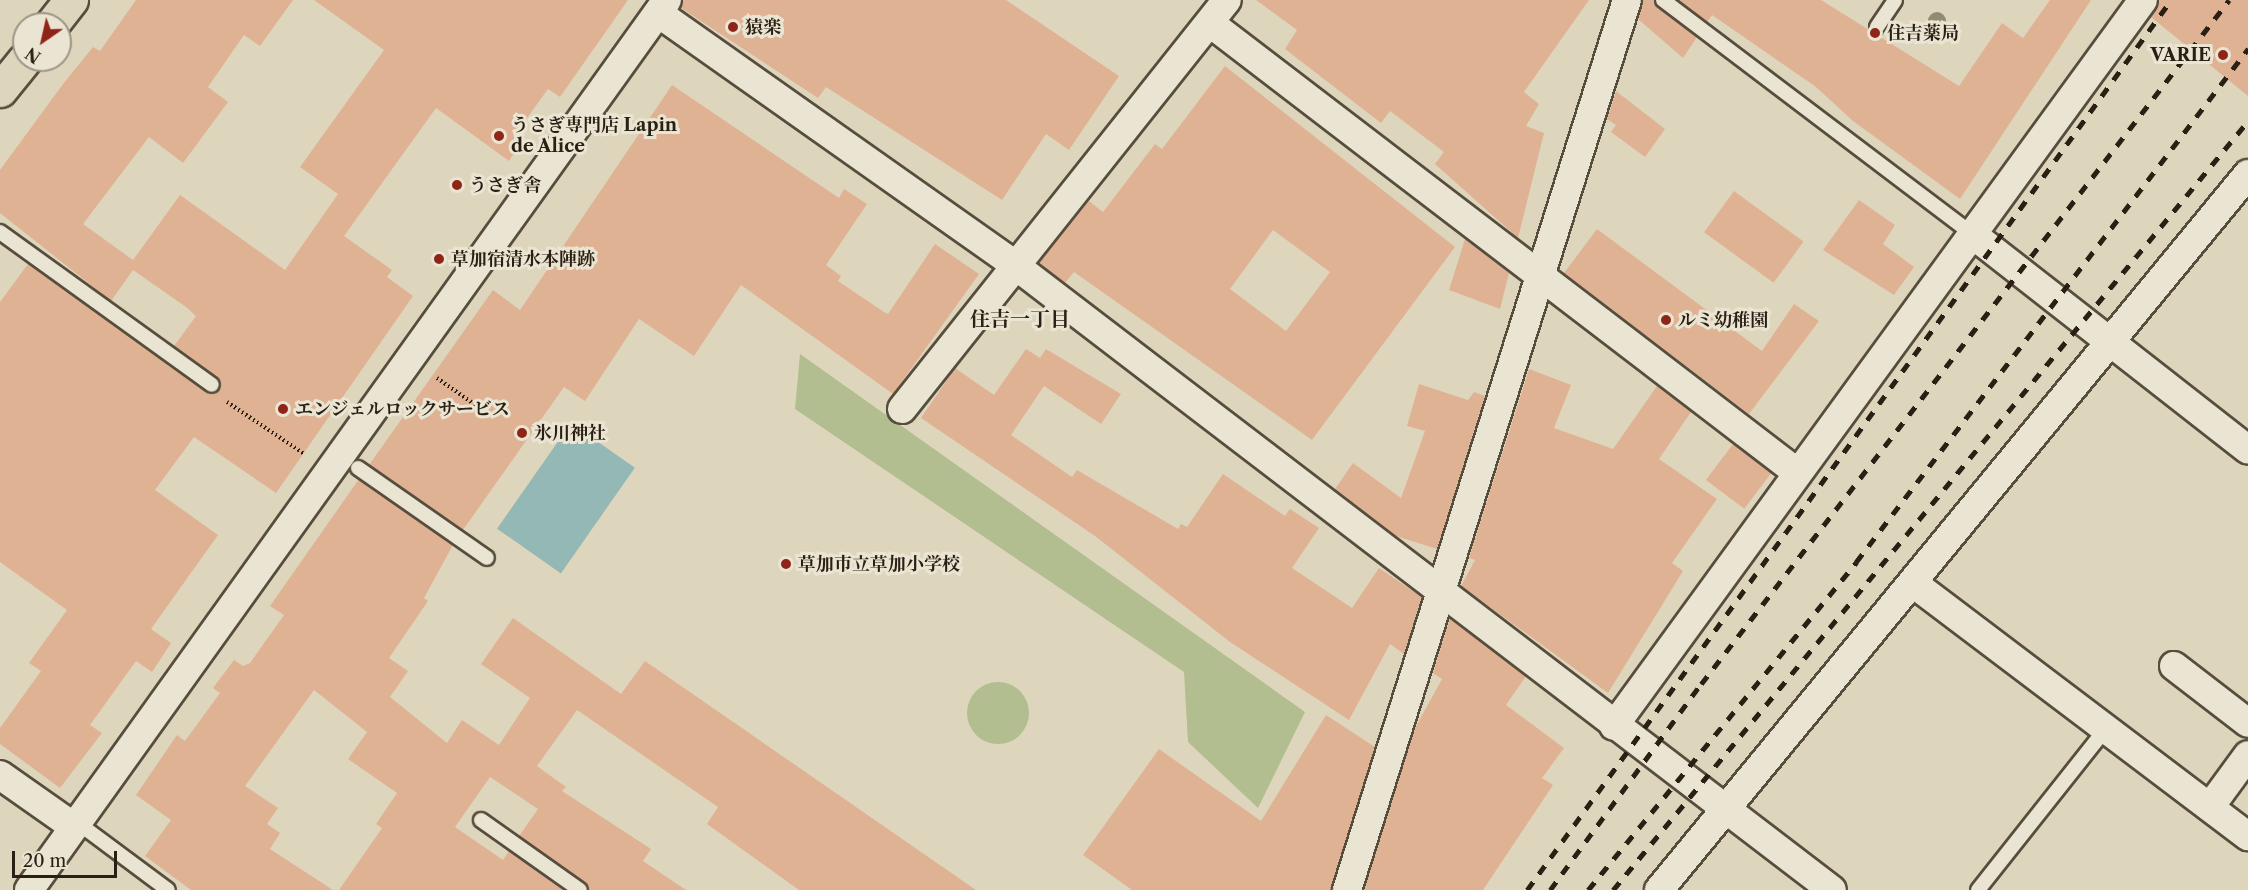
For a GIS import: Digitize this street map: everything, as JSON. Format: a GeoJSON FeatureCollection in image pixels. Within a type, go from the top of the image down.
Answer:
{"type":"FeatureCollection","features":[{"type":"Feature","properties":{"kind":"main road"},"geometry":{"type":"LineString","coordinates":[[62,12],[71,0]]}},
{"type":"Feature","properties":{"kind":"main road"},"geometry":{"type":"LineString","coordinates":[[0,90],[14,72]]}},
{"type":"Feature","properties":{"kind":"street"},"geometry":{"type":"LineString","coordinates":[[902,409],[1189,43],[1210,23],[1227,0]]}},
{"type":"Feature","properties":{"kind":"street"},"geometry":{"type":"LineString","coordinates":[[1347,890],[1627,0]]}},
{"type":"Feature","properties":{"kind":"street"},"geometry":{"type":"LineString","coordinates":[[1614,726],[2143,0]]}},
{"type":"Feature","properties":{"kind":"street"},"geometry":{"type":"LineString","coordinates":[[29,890],[328,470],[663,7],[1016,266],[1614,726],[1832,890]]}},
{"type":"Feature","properties":{"kind":"street"},"geometry":{"type":"LineString","coordinates":[[1210,23],[1798,473]]}},
{"type":"Feature","properties":{"kind":"street"},"geometry":{"type":"LineString","coordinates":[[1659,890],[2248,174]]}},
{"type":"Feature","properties":{"kind":"street"},"geometry":{"type":"LineString","coordinates":[[1972,234],[2108,344],[2248,450]]}},
{"type":"Feature","properties":{"kind":"street"},"geometry":{"type":"LineString","coordinates":[[1913,583],[2248,836]]}},
{"type":"Feature","properties":{"kind":"street"},"geometry":{"type":"LineString","coordinates":[[2174,666],[2248,723]]}},
{"type":"Feature","properties":{"kind":"street"},"geometry":{"type":"LineString","coordinates":[[2210,807],[2248,755]]}},
{"type":"Feature","properties":{"kind":"street"},"geometry":{"type":"LineString","coordinates":[[0,775],[76,825]]}},
{"type":"Feature","properties":{"kind":"lane"},"geometry":{"type":"LineString","coordinates":[[1663,0],[1972,234]]}},
{"type":"Feature","properties":{"kind":"lane"},"geometry":{"type":"LineString","coordinates":[[1877,27],[1895,0]]}},
{"type":"Feature","properties":{"kind":"lane"},"geometry":{"type":"LineString","coordinates":[[0,232],[212,385]]}},
{"type":"Feature","properties":{"kind":"lane"},"geometry":{"type":"LineString","coordinates":[[358,468],[487,558]]}},
{"type":"Feature","properties":{"kind":"lane"},"geometry":{"type":"LineString","coordinates":[[1978,890],[2105,730]]}},
{"type":"Feature","properties":{"kind":"lane"},"geometry":{"type":"LineString","coordinates":[[481,820],[580,890]]}},
{"type":"Feature","properties":{"kind":"lane"},"geometry":{"type":"LineString","coordinates":[[76,825],[168,890]]}},
{"type":"Feature","properties":{"kind":"path"},"geometry":{"type":"LineString","coordinates":[[409,359],[484,411]]}},
{"type":"Feature","properties":{"kind":"path"},"geometry":{"type":"LineString","coordinates":[[212,385],[214,393],[328,470]]}},
{"type":"Feature","properties":{"kind":"green space"},"geometry":{"type":"Polygon","coordinates":[[[800,354],[1305,712],[1258,808],[1188,742],[1184,672],[795,409],[800,354]]]}},
{"type":"Feature","properties":{"kind":"green space"},"geometry":{"type":"Polygon","coordinates":[[[998,682],[1010,684],[1020,691],[1027,701],[1029,713],[1027,725],[1020,735],[1010,742],[998,744],[986,742],[976,735],[969,725],[967,713],[969,701],[976,691],[986,684],[998,682]]]}},
{"type":"Feature","properties":{"kind":"water"},"geometry":{"type":"Polygon","coordinates":[[[571,423],[635,468],[561,573],[497,529],[571,423]]]}},
{"type":"Feature","properties":{"kind":"building"},"geometry":{"type":"Polygon","coordinates":[[[136,0],[293,0],[260,46],[244,35],[208,87],[228,102],[183,163],[149,137],[83,224],[133,260],[180,195],[285,270],[338,194],[300,167],[384,50],[314,0],[628,0],[560,97],[548,89],[517,132],[525,137],[509,161],[436,108],[344,236],[392,270],[387,277],[413,296],[276,493],[194,437],[155,490],[218,535],[151,629],[171,643],[152,672],[136,661],[90,725],[102,733],[60,788],[0,744],[0,728],[41,671],[29,663],[67,610],[0,562],[0,302],[28,264],[207,392],[216,393],[221,385],[174,346],[196,316],[186,307],[133,270],[111,301],[0,213],[0,170],[63,84],[93,47],[100,51],[136,0]]]}},
{"type":"Feature","properties":{"kind":"building"},"geometry":{"type":"Polygon","coordinates":[[[683,0],[1006,0],[1119,76],[1069,150],[1046,134],[1002,200],[826,87],[818,98],[681,8],[683,0]]]}},
{"type":"Feature","properties":{"kind":"building"},"geometry":{"type":"Polygon","coordinates":[[[1256,0],[1589,0],[1524,92],[1539,104],[1526,126],[1544,133],[1518,238],[1435,164],[1444,152],[1390,111],[1381,123],[1285,49],[1297,30],[1256,0]]]}},
{"type":"Feature","properties":{"kind":"building"},"geometry":{"type":"Polygon","coordinates":[[[1643,0],[1654,0],[1697,37],[1683,58],[1638,19],[1643,0]]]}},
{"type":"Feature","properties":{"kind":"building"},"geometry":{"type":"Polygon","coordinates":[[[1678,0],[1821,0],[1959,86],[2002,23],[2023,38],[2050,0],[2091,0],[1960,199],[1853,121],[1816,87],[1712,15],[1707,22],[1678,0]]]}},
{"type":"Feature","properties":{"kind":"building","name":"VARIE"},"geometry":{"type":"Polygon","coordinates":[[[2159,0],[2248,0],[2248,96],[2151,17],[2159,0]]]}},
{"type":"Feature","properties":{"kind":"building"},"geometry":{"type":"Polygon","coordinates":[[[1225,66],[1455,247],[1312,440],[1074,272],[1065,283],[1039,263],[1089,201],[1103,212],[1155,144],[1162,149],[1225,66]],[[1273,230],[1230,289],[1286,331],[1330,272],[1273,230]]]}},
{"type":"Feature","properties":{"kind":"building"},"geometry":{"type":"Polygon","coordinates":[[[672,85],[839,198],[844,189],[867,204],[826,265],[841,276],[838,281],[884,312],[888,314],[935,244],[979,274],[893,394],[741,285],[694,356],[639,319],[585,401],[564,387],[463,530],[369,465],[493,290],[520,310],[672,85]]]}},
{"type":"Feature","properties":{"kind":"building"},"geometry":{"type":"Polygon","coordinates":[[[1616,91],[1665,129],[1645,157],[1611,132],[1616,125],[1607,119],[1616,91]]]}},
{"type":"Feature","properties":{"kind":"building"},"geometry":{"type":"Polygon","coordinates":[[[1734,191],[1804,242],[1774,283],[1704,232],[1734,191]]]}},
{"type":"Feature","properties":{"kind":"building"},"geometry":{"type":"Polygon","coordinates":[[[1859,200],[1895,225],[1883,244],[1914,267],[1894,295],[1823,250],[1859,200]]]}},
{"type":"Feature","properties":{"kind":"building"},"geometry":{"type":"Polygon","coordinates":[[[1597,229],[1762,351],[1794,304],[1819,321],[1749,414],[1564,273],[1597,229]]]}},
{"type":"Feature","properties":{"kind":"building"},"geometry":{"type":"Polygon","coordinates":[[[1465,239],[1509,273],[1500,309],[1449,290],[1465,239]]]}},
{"type":"Feature","properties":{"kind":"building"},"geometry":{"type":"Polygon","coordinates":[[[1026,349],[1040,358],[1046,349],[1121,394],[1101,424],[1044,386],[1011,435],[1072,477],[1077,470],[1178,529],[1181,524],[1187,527],[1223,474],[1285,516],[1290,509],[1319,528],[1292,568],[1352,608],[1379,568],[1422,597],[1404,654],[1390,644],[1349,720],[1230,642],[1095,536],[921,418],[955,368],[994,395],[1026,349]]]}},
{"type":"Feature","properties":{"kind":"building"},"geometry":{"type":"Polygon","coordinates":[[[1529,369],[1571,385],[1554,428],[1613,449],[1657,386],[1691,412],[1659,459],[1717,499],[1672,563],[1683,571],[1608,693],[1461,586],[1475,560],[1469,558],[1529,369]]]}},
{"type":"Feature","properties":{"kind":"building"},"geometry":{"type":"Polygon","coordinates":[[[1419,384],[1468,400],[1474,392],[1485,396],[1437,549],[1396,536],[1335,489],[1353,463],[1401,498],[1425,431],[1407,426],[1419,384]]]}},
{"type":"Feature","properties":{"kind":"building"},"geometry":{"type":"Polygon","coordinates":[[[1733,444],[1771,473],[1744,509],[1706,480],[1733,444]]]}},
{"type":"Feature","properties":{"kind":"building"},"geometry":{"type":"Polygon","coordinates":[[[359,479],[453,545],[424,598],[428,601],[389,658],[408,671],[390,697],[447,743],[462,720],[499,745],[530,698],[481,664],[513,618],[621,694],[645,661],[976,890],[799,890],[707,824],[718,807],[577,710],[537,766],[566,787],[562,791],[651,849],[643,861],[686,890],[589,890],[519,836],[538,809],[490,777],[455,827],[503,860],[509,851],[564,890],[339,890],[382,828],[376,824],[397,793],[348,759],[367,732],[314,690],[245,786],[278,808],[267,824],[280,833],[270,849],[333,890],[191,890],[145,856],[171,820],[136,795],[177,735],[185,741],[220,693],[213,688],[234,660],[243,666],[250,663],[284,615],[270,606],[359,479]]]}},
{"type":"Feature","properties":{"kind":"building"},"geometry":{"type":"Polygon","coordinates":[[[1450,618],[1526,676],[1506,705],[1564,748],[1542,778],[1553,785],[1483,890],[1364,890],[1415,728],[1442,679],[1433,673],[1450,618]]]}},
{"type":"Feature","properties":{"kind":"building"},"geometry":{"type":"Polygon","coordinates":[[[1326,715],[1375,747],[1331,890],[1132,890],[1083,855],[1159,749],[1261,821],[1326,715]]]}},
{"type":"Feature","properties":{"kind":"railway"},"geometry":{"type":"LineString","coordinates":[[1527,890],[2171,0]]}},
{"type":"Feature","properties":{"kind":"railway"},"geometry":{"type":"LineString","coordinates":[[1550,890],[1701,684],[2229,0]]}},
{"type":"Feature","properties":{"kind":"railway"},"geometry":{"type":"LineString","coordinates":[[1588,890],[1856,562],[2248,49]]}},
{"type":"Feature","properties":{"kind":"railway"},"geometry":{"type":"LineString","coordinates":[[1613,890],[2248,121]]}},
{"type":"Feature","properties":{"kind":"place","name":"猿楽"},"geometry":{"type":"Point","coordinates":[733,27]}},
{"type":"Feature","properties":{"kind":"place","name":"住吉薬局"},"geometry":{"type":"Point","coordinates":[1875,33]}},
{"type":"Feature","properties":{"kind":"place","name":"VARIE"},"geometry":{"type":"Point","coordinates":[2223,55]}},
{"type":"Feature","properties":{"kind":"place","name":"うさぎ専門店 Lapin de Alice"},"geometry":{"type":"Point","coordinates":[499,136]}},
{"type":"Feature","properties":{"kind":"place","name":"うさぎ舎"},"geometry":{"type":"Point","coordinates":[457,185]}},
{"type":"Feature","properties":{"kind":"place","name":"草加宿清水本陣跡"},"geometry":{"type":"Point","coordinates":[439,259]}},
{"type":"Feature","properties":{"kind":"place","name":"ルミ幼稚園"},"geometry":{"type":"Point","coordinates":[1666,320]}},
{"type":"Feature","properties":{"kind":"place","name":"エンジェルロックサービス"},"geometry":{"type":"Point","coordinates":[283,409]}},
{"type":"Feature","properties":{"kind":"place","name":"氷川神社"},"geometry":{"type":"Point","coordinates":[522,433]}},
{"type":"Feature","properties":{"kind":"place","name":"草加市立草加小学校"},"geometry":{"type":"Point","coordinates":[786,564]}},
{"type":"Feature","properties":{"kind":"district","name":"住吉一丁目"},"geometry":{"type":"Point","coordinates":[1020,319]}}]}
